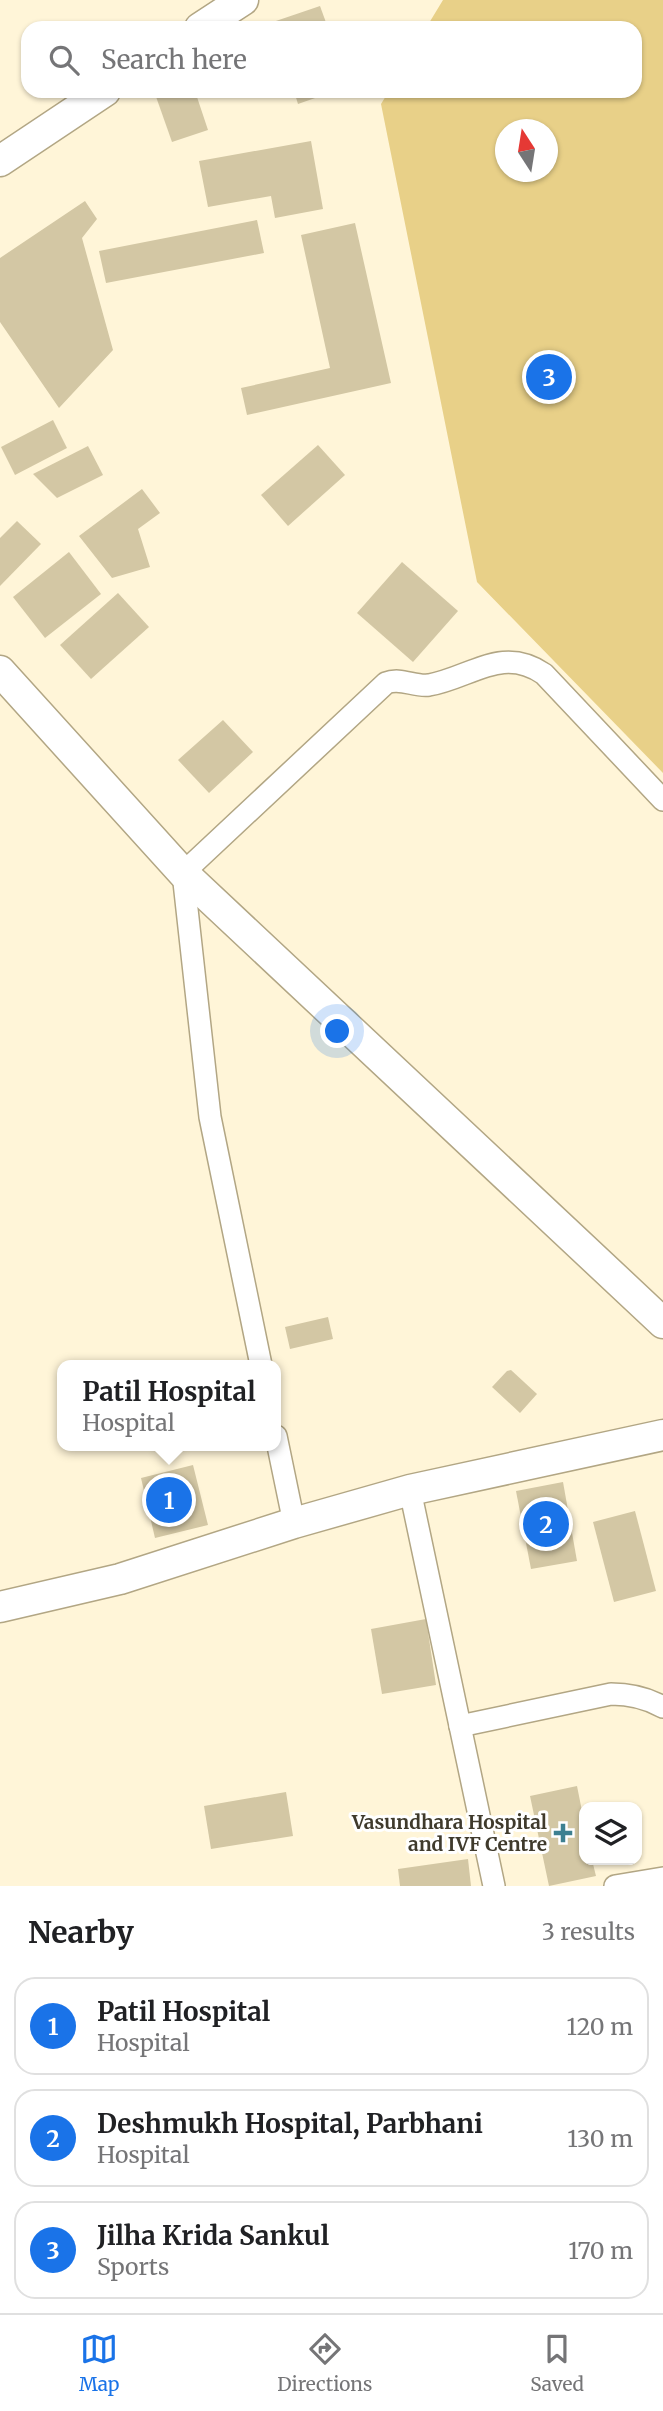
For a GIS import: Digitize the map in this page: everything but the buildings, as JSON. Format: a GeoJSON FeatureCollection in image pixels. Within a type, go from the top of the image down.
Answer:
{"type":"FeatureCollection","features":[{"type":"Feature","properties":{"kind":"street"},"geometry":{"type":"LineString","coordinates":[[211,21],[243,0]]}},
{"type":"Feature","properties":{"kind":"street"},"geometry":{"type":"LineString","coordinates":[[0,161],[94,98]]}},
{"type":"Feature","properties":{"kind":"street"},"geometry":{"type":"LineString","coordinates":[[183,873],[386,683],[393,680],[431,685],[492,664],[521,663],[544,674],[663,800]]}},
{"type":"Feature","properties":{"kind":"street"},"geometry":{"type":"LineString","coordinates":[[0,671],[183,873],[663,1323]]}},
{"type":"Feature","properties":{"kind":"street"},"geometry":{"type":"LineString","coordinates":[[183,873],[210,1117],[260,1360]]}},
{"type":"Feature","properties":{"kind":"street"},"geometry":{"type":"LineString","coordinates":[[0,1607],[120,1579],[294,1523],[410,1490],[663,1436]]}},
{"type":"Feature","properties":{"kind":"street"},"geometry":{"type":"LineString","coordinates":[[279,1451],[294,1523]]}},
{"type":"Feature","properties":{"kind":"street"},"geometry":{"type":"LineString","coordinates":[[410,1490],[494,1886]]}},
{"type":"Feature","properties":{"kind":"street"},"geometry":{"type":"LineString","coordinates":[[460,1726],[611,1694],[640,1697],[663,1707]]}},
{"type":"Feature","properties":{"kind":"street"},"geometry":{"type":"LineString","coordinates":[[615,1886],[663,1878]]}},
{"type":"Feature","properties":{"kind":"shaded area"},"geometry":{"type":"Polygon","coordinates":[[[443,0],[663,0],[663,773],[477,582],[381,104],[385,98],[642,98],[642,21],[430,21],[443,0]]]}},
{"type":"Feature","properties":{"kind":"place","name":"Jilha Krida Sankul"},"geometry":{"type":"Point","coordinates":[549,377]}},
{"type":"Feature","properties":{"kind":"place","name":"Patil Hospital"},"geometry":{"type":"Point","coordinates":[169,1500]}},
{"type":"Feature","properties":{"kind":"place","name":"Deshmukh Hospital, Parbhani"},"geometry":{"type":"Point","coordinates":[546,1524]}},
{"type":"Feature","properties":{"kind":"place","name":"Vasundhara Hospital and IVF Centre"},"geometry":{"type":"Point","coordinates":[563,1833]}}]}
